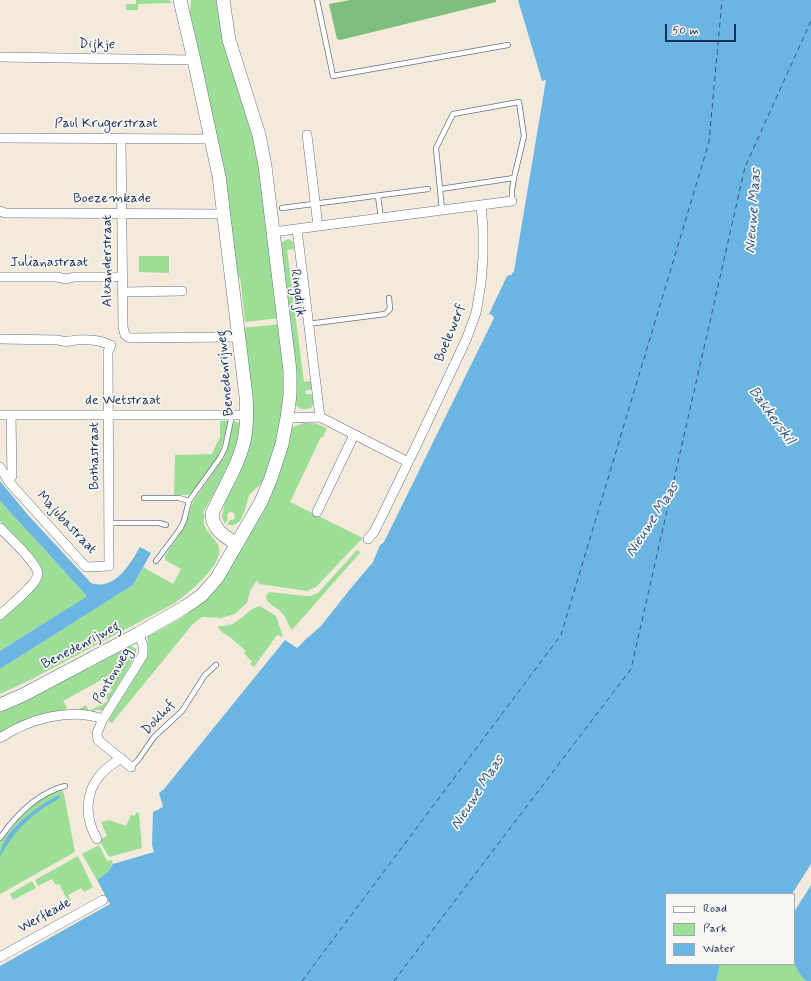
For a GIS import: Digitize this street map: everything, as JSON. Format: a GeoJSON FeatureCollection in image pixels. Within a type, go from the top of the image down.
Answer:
{"type":"FeatureCollection","features":[{"type":"Feature","properties":{"kind":"street","name":"Benedenrijweg"},"geometry":{"type":"LineString","coordinates":[[0,705],[23,695],[138,634],[185,607],[202,595],[217,578],[237,544],[218,531],[212,521],[212,514],[234,470],[241,451],[245,436],[247,415],[246,396],[219,176],[180,0]]}},
{"type":"Feature","properties":{"kind":"street","name":"Ringdijk"},"geometry":{"type":"LineString","coordinates":[[223,0],[229,40],[259,135],[265,166],[290,371],[290,395],[282,444],[271,478],[261,502],[237,544]]}},
{"type":"Feature","properties":{"kind":"street","name":"Dijkje"},"geometry":{"type":"LineString","coordinates":[[0,57],[194,60]]}},
{"type":"Feature","properties":{"kind":"street"},"geometry":{"type":"LineString","coordinates":[[307,135],[318,226]]}},
{"type":"Feature","properties":{"kind":"street","name":"Paul Krugerstraat"},"geometry":{"type":"LineString","coordinates":[[0,138],[212,139]]}},
{"type":"Feature","properties":{"kind":"street","name":"Alexanderstraat"},"geometry":{"type":"LineString","coordinates":[[121,138],[122,292],[123,327],[125,335]]}},
{"type":"Feature","properties":{"kind":"street"},"geometry":{"type":"LineString","coordinates":[[273,232],[512,202]]}},
{"type":"Feature","properties":{"kind":"street","name":"Boelewerf"},"geometry":{"type":"LineString","coordinates":[[368,538],[374,532],[408,462],[466,340],[476,313],[484,257],[483,228],[480,206]]}},
{"type":"Feature","properties":{"kind":"street","name":"Boezemkade"},"geometry":{"type":"LineString","coordinates":[[0,211],[6,213],[122,212],[224,214]]}},
{"type":"Feature","properties":{"kind":"street"},"geometry":{"type":"LineString","coordinates":[[297,229],[320,417]]}},
{"type":"Feature","properties":{"kind":"street","name":"Julianastraat"},"geometry":{"type":"LineString","coordinates":[[0,277],[57,277],[66,279],[74,277],[122,277]]}},
{"type":"Feature","properties":{"kind":"street"},"geometry":{"type":"LineString","coordinates":[[122,292],[182,291]]}},
{"type":"Feature","properties":{"kind":"street"},"geometry":{"type":"LineString","coordinates":[[0,339],[58,340],[65,343],[75,340],[100,340],[110,345],[125,335],[130,338],[239,337]]}},
{"type":"Feature","properties":{"kind":"street","name":"Bothastraat"},"geometry":{"type":"LineString","coordinates":[[109,566],[108,352],[110,345]]}},
{"type":"Feature","properties":{"kind":"street","name":"de Wetstraat"},"geometry":{"type":"LineString","coordinates":[[0,415],[247,415]]}},
{"type":"Feature","properties":{"kind":"street"},"geometry":{"type":"LineString","coordinates":[[9,482],[12,476],[11,415]]}},
{"type":"Feature","properties":{"kind":"street"},"geometry":{"type":"LineString","coordinates":[[287,418],[320,417],[408,462]]}},
{"type":"Feature","properties":{"kind":"street"},"geometry":{"type":"LineString","coordinates":[[317,512],[354,435]]}},
{"type":"Feature","properties":{"kind":"street","name":"Majubastraat"},"geometry":{"type":"LineString","coordinates":[[0,467],[9,482],[86,567],[109,566]]}},
{"type":"Feature","properties":{"kind":"street"},"geometry":{"type":"LineString","coordinates":[[0,528],[35,564],[38,572],[36,579],[31,585],[0,615]]}},
{"type":"Feature","properties":{"kind":"street","name":"Pontonweg"},"geometry":{"type":"LineString","coordinates":[[0,738],[10,731],[38,720],[57,716],[73,714],[93,716],[103,719],[144,655],[143,645],[138,634]]}},
{"type":"Feature","properties":{"kind":"street"},"geometry":{"type":"LineString","coordinates":[[103,719],[97,733],[98,740],[131,767]]}},
{"type":"Feature","properties":{"kind":"street"},"geometry":{"type":"LineString","coordinates":[[97,839],[89,822],[88,805],[91,791],[100,775],[121,758]]}},
{"type":"Feature","properties":{"kind":"street","name":"Werfkade"},"geometry":{"type":"LineString","coordinates":[[0,957],[103,900]]}},
{"type":"Feature","properties":{"kind":"lane"},"geometry":{"type":"LineString","coordinates":[[317,0],[333,76],[508,45]]}},
{"type":"Feature","properties":{"kind":"lane"},"geometry":{"type":"LineString","coordinates":[[442,210],[436,148],[453,114],[518,102],[524,136],[514,178],[512,202]]}},
{"type":"Feature","properties":{"kind":"lane"},"geometry":{"type":"LineString","coordinates":[[440,189],[514,178]]}},
{"type":"Feature","properties":{"kind":"lane"},"geometry":{"type":"LineString","coordinates":[[282,208],[428,190]]}},
{"type":"Feature","properties":{"kind":"lane"},"geometry":{"type":"LineString","coordinates":[[378,196],[381,218]]}},
{"type":"Feature","properties":{"kind":"lane"},"geometry":{"type":"LineString","coordinates":[[308,324],[385,314],[390,309],[388,298]]}},
{"type":"Feature","properties":{"kind":"lane"},"geometry":{"type":"LineString","coordinates":[[156,561],[180,529],[184,521],[189,501],[220,458],[225,448],[232,415]]}},
{"type":"Feature","properties":{"kind":"lane"},"geometry":{"type":"LineString","coordinates":[[144,498],[179,498],[189,501]]}},
{"type":"Feature","properties":{"kind":"lane"},"geometry":{"type":"LineString","coordinates":[[109,523],[159,523],[166,525]]}},
{"type":"Feature","properties":{"kind":"lane","name":"Dokhof"},"geometry":{"type":"LineString","coordinates":[[131,767],[138,760],[154,737],[182,711],[205,675],[216,665]]}},
{"type":"Feature","properties":{"kind":"lane"},"geometry":{"type":"LineString","coordinates":[[0,838],[8,826],[35,801],[49,792],[66,786]]}},
{"type":"Feature","properties":{"kind":"green space"},"geometry":{"type":"Polygon","coordinates":[[[136,0],[169,0],[172,3],[138,4],[138,10],[126,10],[126,4],[136,4],[136,0]]]}},
{"type":"Feature","properties":{"kind":"green space"},"geometry":{"type":"Polygon","coordinates":[[[191,0],[219,0],[258,152],[280,318],[245,322],[240,277],[236,277],[188,14],[190,13],[191,0]]]}},
{"type":"Feature","properties":{"kind":"green space"},"geometry":{"type":"Polygon","coordinates":[[[350,0],[496,0],[496,2],[340,40],[337,39],[329,4],[350,0]]]}},
{"type":"Feature","properties":{"kind":"green space"},"geometry":{"type":"Polygon","coordinates":[[[289,239],[293,242],[294,249],[287,250],[304,382],[311,381],[312,389],[305,391],[306,394],[312,394],[314,403],[311,408],[306,409],[299,408],[294,402],[281,243],[289,239]]]}},
{"type":"Feature","properties":{"kind":"green space"},"geometry":{"type":"Polygon","coordinates":[[[139,256],[169,256],[169,273],[139,272],[139,256]]]}},
{"type":"Feature","properties":{"kind":"green space"},"geometry":{"type":"Polygon","coordinates":[[[281,324],[285,354],[283,417],[266,479],[249,495],[240,521],[234,525],[227,525],[230,520],[235,518],[234,513],[228,513],[228,519],[225,524],[222,517],[226,497],[244,459],[242,328],[281,324]]]}},
{"type":"Feature","properties":{"kind":"green space"},"geometry":{"type":"Polygon","coordinates":[[[220,421],[229,421],[219,455],[193,492],[188,495],[174,495],[175,455],[212,454],[220,437],[220,421]]]}},
{"type":"Feature","properties":{"kind":"green space"},"geometry":{"type":"Polygon","coordinates":[[[234,421],[239,423],[240,426],[237,443],[230,463],[203,513],[205,515],[205,527],[218,545],[219,552],[217,560],[212,569],[188,593],[175,603],[32,679],[0,694],[0,669],[133,585],[143,567],[173,584],[181,569],[165,560],[165,556],[183,529],[193,502],[225,456],[234,421]]]}},
{"type":"Feature","properties":{"kind":"green space"},"geometry":{"type":"Polygon","coordinates":[[[304,423],[314,423],[327,428],[323,437],[321,437],[290,502],[363,538],[316,587],[307,591],[259,584],[257,580],[250,591],[247,603],[235,614],[221,618],[202,617],[192,625],[112,723],[108,721],[146,660],[148,654],[147,637],[180,619],[207,598],[289,433],[293,427],[304,423]]]}},
{"type":"Feature","properties":{"kind":"green space"},"geometry":{"type":"Polygon","coordinates":[[[0,501],[86,595],[86,598],[0,651],[0,620],[37,584],[41,568],[38,562],[0,521],[0,501]]]}},
{"type":"Feature","properties":{"kind":"green space"},"geometry":{"type":"Polygon","coordinates":[[[357,550],[361,552],[350,564],[292,630],[282,613],[268,602],[266,597],[267,594],[270,592],[310,596],[318,593],[357,550]]]}},
{"type":"Feature","properties":{"kind":"green space"},"geometry":{"type":"Polygon","coordinates":[[[260,606],[276,616],[283,637],[277,635],[254,667],[250,664],[252,662],[244,653],[246,651],[219,630],[218,626],[232,624],[250,611],[260,606]]]}},
{"type":"Feature","properties":{"kind":"green space"},"geometry":{"type":"Polygon","coordinates":[[[130,646],[136,649],[136,655],[103,710],[95,710],[95,713],[79,711],[79,709],[86,705],[89,711],[108,701],[105,695],[112,691],[103,679],[63,701],[67,707],[65,711],[0,734],[0,710],[86,666],[88,669],[130,646]]]}},
{"type":"Feature","properties":{"kind":"green space"},"geometry":{"type":"Polygon","coordinates":[[[59,790],[63,791],[64,794],[75,852],[0,894],[0,842],[18,820],[36,802],[45,795],[59,790]]]}},
{"type":"Feature","properties":{"kind":"green space"},"geometry":{"type":"Polygon","coordinates":[[[136,812],[139,813],[142,848],[109,857],[99,840],[107,836],[101,822],[109,820],[126,826],[131,815],[135,816],[136,812]]]}},
{"type":"Feature","properties":{"kind":"green space"},"geometry":{"type":"Polygon","coordinates":[[[99,845],[107,861],[112,860],[113,864],[108,872],[97,880],[82,854],[99,845]]]}},
{"type":"Feature","properties":{"kind":"green space"},"geometry":{"type":"Polygon","coordinates":[[[78,856],[93,887],[84,892],[81,888],[68,895],[71,900],[68,901],[59,884],[56,885],[52,879],[38,886],[35,880],[78,856]]]}},
{"type":"Feature","properties":{"kind":"green space"},"geometry":{"type":"Polygon","coordinates":[[[32,881],[36,888],[13,900],[10,894],[32,881]]]}},
{"type":"Feature","properties":{"kind":"green space"},"geometry":{"type":"Polygon","coordinates":[[[720,965],[795,965],[808,981],[716,981],[720,965]]]}},
{"type":"Feature","properties":{"kind":"water"},"geometry":{"type":"Polygon","coordinates":[[[518,0],[811,0],[811,864],[793,893],[665,893],[665,965],[720,965],[716,981],[0,981],[0,966],[110,904],[97,880],[108,872],[113,864],[154,852],[152,845],[153,812],[163,807],[159,793],[164,789],[285,640],[297,648],[321,626],[373,562],[380,545],[384,542],[494,318],[489,314],[507,276],[511,275],[514,271],[546,80],[542,81],[518,0]]]}},
{"type":"Feature","properties":{"kind":"water"},"geometry":{"type":"Polygon","coordinates":[[[0,481],[28,515],[91,583],[100,584],[114,580],[132,561],[140,547],[151,553],[133,585],[0,669],[0,651],[86,597],[86,595],[0,501],[0,481]]]}},
{"type":"Feature","properties":{"kind":"water"},"geometry":{"type":"Polygon","coordinates":[[[59,795],[60,798],[42,809],[18,830],[0,857],[6,838],[13,829],[41,805],[59,795]]]}},
{"type":"Feature","properties":{"kind":"water"},"geometry":{"type":"Polygon","coordinates":[[[811,885],[811,981],[807,981],[802,977],[795,965],[795,910],[811,885]]]}},
{"type":"Feature","properties":{"kind":"ferry route"},"geometry":{"type":"LineString","coordinates":[[302,981],[561,635],[709,142],[722,0]]}},
{"type":"Feature","properties":{"kind":"ferry route"},"geometry":{"type":"LineString","coordinates":[[394,981],[631,669],[745,167],[811,21]]}},
{"type":"Feature","properties":{"kind":"water label","name":"Nieuwe Maas"},"geometry":{"type":"Point","coordinates":[754,211]}},
{"type":"Feature","properties":{"kind":"water label","name":"Bakkerskil"},"geometry":{"type":"Point","coordinates":[771,416]}},
{"type":"Feature","properties":{"kind":"water label","name":"Nieuwe Maas"},"geometry":{"type":"Point","coordinates":[653,520]}},
{"type":"Feature","properties":{"kind":"water label","name":"Nieuwe Maas"},"geometry":{"type":"Point","coordinates":[478,793]}}]}
